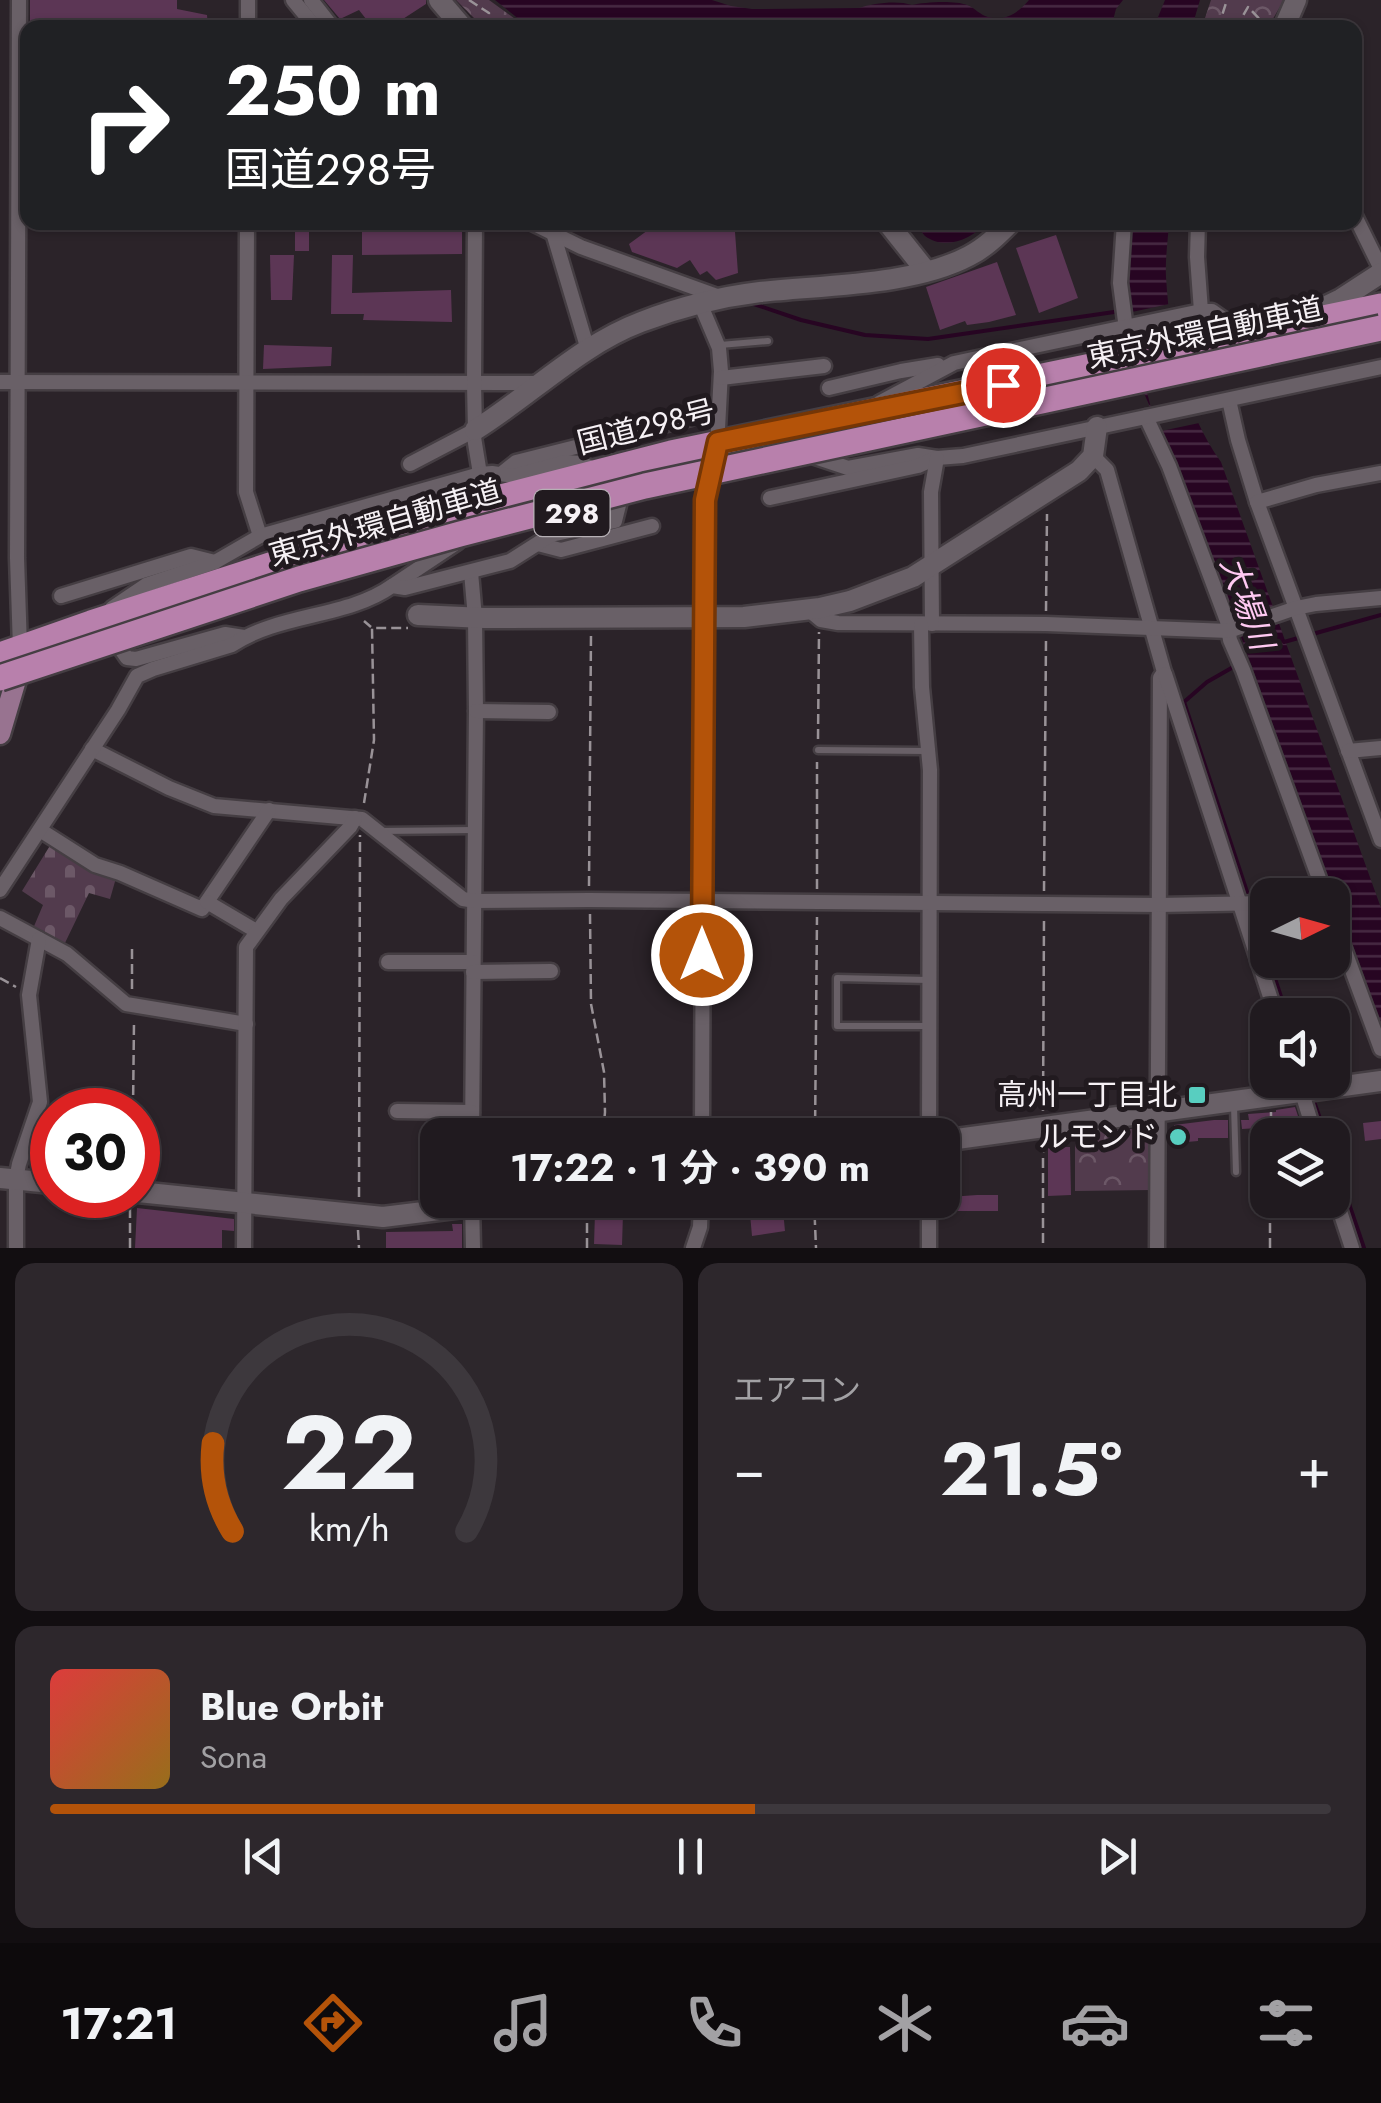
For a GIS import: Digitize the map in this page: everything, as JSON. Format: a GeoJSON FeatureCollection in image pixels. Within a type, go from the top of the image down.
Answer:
{"type":"FeatureCollection","features":[{"type":"Feature","properties":{"kind":"highway","name":"国道298号"},"geometry":{"type":"LineString","coordinates":[[6,668],[91,622],[400,524],[599,472],[718,442],[1381,309]]}},
{"type":"Feature","properties":{"kind":"highway","name":"東京外環自動車道"},"geometry":{"type":"LineString","coordinates":[[6,668],[293,564],[456,516],[845,425],[1381,309]]}},
{"type":"Feature","properties":{"kind":"highway","name":"東京外環自動車道"},"geometry":{"type":"LineString","coordinates":[[6,668],[460,534],[645,486],[1381,332]]}},
{"type":"Feature","properties":{"kind":"highway","name":"298"},"geometry":{"type":"LineString","coordinates":[[6,668],[118,645],[459,541],[620,501],[1381,332]]}},
{"type":"Feature","properties":{"kind":"main road"},"geometry":{"type":"LineString","coordinates":[[0,734],[6,668]]}},
{"type":"Feature","properties":{"kind":"street"},"geometry":{"type":"LineString","coordinates":[[19,0],[20,49]]}},
{"type":"Feature","properties":{"kind":"street"},"geometry":{"type":"LineString","coordinates":[[294,0],[310,20]]}},
{"type":"Feature","properties":{"kind":"street"},"geometry":{"type":"LineString","coordinates":[[440,0],[456,20]]}},
{"type":"Feature","properties":{"kind":"street"},"geometry":{"type":"LineString","coordinates":[[6,668],[19,594],[22,230]]}},
{"type":"Feature","properties":{"kind":"street"},"geometry":{"type":"LineString","coordinates":[[246,230],[246,492],[260,536]]}},
{"type":"Feature","properties":{"kind":"street"},"geometry":{"type":"LineString","coordinates":[[475,230],[474,430],[480,474]]}},
{"type":"Feature","properties":{"kind":"street"},"geometry":{"type":"LineString","coordinates":[[544,230],[722,298]]}},
{"type":"Feature","properties":{"kind":"street"},"geometry":{"type":"LineString","coordinates":[[893,230],[926,271]]}},
{"type":"Feature","properties":{"kind":"street"},"geometry":{"type":"LineString","coordinates":[[410,464],[474,430],[588,350],[640,322],[722,298],[896,278],[926,271],[967,258],[1002,230]]}},
{"type":"Feature","properties":{"kind":"street"},"geometry":{"type":"LineString","coordinates":[[1123,230],[1120,284],[1126,328]]}},
{"type":"Feature","properties":{"kind":"street"},"geometry":{"type":"LineString","coordinates":[[1198,230],[1201,311]]}},
{"type":"Feature","properties":{"kind":"street"},"geometry":{"type":"LineString","coordinates":[[1276,328],[1341,299],[1381,271],[1362,230]]}},
{"type":"Feature","properties":{"kind":"street"},"geometry":{"type":"LineString","coordinates":[[554,236],[588,350]]}},
{"type":"Feature","properties":{"kind":"street"},"geometry":{"type":"LineString","coordinates":[[700,303],[718,346],[721,378],[718,442],[705,500],[702,1118]]}},
{"type":"Feature","properties":{"kind":"street"},"geometry":{"type":"LineString","coordinates":[[829,388],[1201,311],[1212,311],[1246,335]]}},
{"type":"Feature","properties":{"kind":"street"},"geometry":{"type":"LineString","coordinates":[[862,413],[954,363]]}},
{"type":"Feature","properties":{"kind":"street"},"geometry":{"type":"LineString","coordinates":[[721,378],[824,366]]}},
{"type":"Feature","properties":{"kind":"street"},"geometry":{"type":"LineString","coordinates":[[816,456],[848,468],[918,455],[963,456],[1381,367]]}},
{"type":"Feature","properties":{"kind":"street"},"geometry":{"type":"LineString","coordinates":[[0,382],[543,383]]}},
{"type":"Feature","properties":{"kind":"street"},"geometry":{"type":"LineString","coordinates":[[1222,401],[1381,840]]}},
{"type":"Feature","properties":{"kind":"street"},"geometry":{"type":"LineString","coordinates":[[1146,417],[1233,630],[1230,640],[1314,878]]}},
{"type":"Feature","properties":{"kind":"street"},"geometry":{"type":"LineString","coordinates":[[501,474],[516,462],[691,418]]}},
{"type":"Feature","properties":{"kind":"street"},"geometry":{"type":"LineString","coordinates":[[412,622],[815,615],[885,589],[931,566],[1079,471],[1093,456],[1097,427]]}},
{"type":"Feature","properties":{"kind":"street"},"geometry":{"type":"LineString","coordinates":[[1093,456],[1107,470],[1150,627],[1270,998]]}},
{"type":"Feature","properties":{"kind":"street"},"geometry":{"type":"LineString","coordinates":[[770,498],[918,466],[936,458]]}},
{"type":"Feature","properties":{"kind":"street"},"geometry":{"type":"LineString","coordinates":[[929,1118],[930,770],[922,687],[936,458]]}},
{"type":"Feature","properties":{"kind":"street"},"geometry":{"type":"LineString","coordinates":[[91,622],[146,586],[215,562],[260,536],[480,474],[514,476],[565,462],[599,472]]}},
{"type":"Feature","properties":{"kind":"street"},"geometry":{"type":"LineString","coordinates":[[1258,502],[1316,485],[1381,473]]}},
{"type":"Feature","properties":{"kind":"street"},"geometry":{"type":"LineString","coordinates":[[392,586],[405,588],[471,572],[510,560],[552,535],[615,521],[620,501]]}},
{"type":"Feature","properties":{"kind":"street"},"geometry":{"type":"LineString","coordinates":[[538,544],[561,550],[652,526]]}},
{"type":"Feature","properties":{"kind":"street"},"geometry":{"type":"LineString","coordinates":[[0,890],[7,866],[40,830],[136,676],[232,645],[286,622],[377,597],[459,541]]}},
{"type":"Feature","properties":{"kind":"street"},"geometry":{"type":"LineString","coordinates":[[60,596],[191,556],[215,562]]}},
{"type":"Feature","properties":{"kind":"street"},"geometry":{"type":"LineString","coordinates":[[471,572],[476,711],[472,1118]]}},
{"type":"Feature","properties":{"kind":"street"},"geometry":{"type":"LineString","coordinates":[[1,599],[19,594]]}},
{"type":"Feature","properties":{"kind":"street"},"geometry":{"type":"LineString","coordinates":[[815,615],[838,624],[1046,624],[1233,630],[1296,608],[1381,598]]}},
{"type":"Feature","properties":{"kind":"street"},"geometry":{"type":"LineString","coordinates":[[118,645],[127,658],[136,659],[225,634],[244,637]]}},
{"type":"Feature","properties":{"kind":"street"},"geometry":{"type":"LineString","coordinates":[[1157,1248],[1160,678],[1164,672]]}},
{"type":"Feature","properties":{"kind":"street"},"geometry":{"type":"LineString","coordinates":[[476,711],[549,712]]}},
{"type":"Feature","properties":{"kind":"street"},"geometry":{"type":"LineString","coordinates":[[1348,751],[1381,748]]}},
{"type":"Feature","properties":{"kind":"street"},"geometry":{"type":"LineString","coordinates":[[92,749],[214,806],[359,818],[463,899],[475,901],[1250,904]]}},
{"type":"Feature","properties":{"kind":"street"},"geometry":{"type":"LineString","coordinates":[[40,830],[95,865],[202,910],[269,810]]}},
{"type":"Feature","properties":{"kind":"street"},"geometry":{"type":"LineString","coordinates":[[244,1248],[246,947],[301,877],[359,818]]}},
{"type":"Feature","properties":{"kind":"street"},"geometry":{"type":"LineString","coordinates":[[207,902],[256,931]]}},
{"type":"Feature","properties":{"kind":"street"},"geometry":{"type":"LineString","coordinates":[[0,918],[80,962],[126,1004],[246,1024]]}},
{"type":"Feature","properties":{"kind":"street"},"geometry":{"type":"LineString","coordinates":[[16,1248],[8,1178],[18,1164],[40,1102],[29,995],[39,939]]}},
{"type":"Feature","properties":{"kind":"street"},"geometry":{"type":"LineString","coordinates":[[388,962],[550,971]]}},
{"type":"Feature","properties":{"kind":"street"},"geometry":{"type":"LineString","coordinates":[[1350,964],[1381,1048]]}},
{"type":"Feature","properties":{"kind":"street"},"geometry":{"type":"LineString","coordinates":[[1350,1083],[1381,1081]]}},
{"type":"Feature","properties":{"kind":"street"},"geometry":{"type":"LineString","coordinates":[[960,1138],[1250,1096]]}},
{"type":"Feature","properties":{"kind":"street"},"geometry":{"type":"LineString","coordinates":[[397,1111],[472,1112]]}},
{"type":"Feature","properties":{"kind":"street"},"geometry":{"type":"LineString","coordinates":[[160,1198],[383,1217],[420,1211]]}},
{"type":"Feature","properties":{"kind":"street"},"geometry":{"type":"LineString","coordinates":[[472,1218],[472,1248]]}},
{"type":"Feature","properties":{"kind":"street"},"geometry":{"type":"LineString","coordinates":[[693,1248],[700,1218]]}},
{"type":"Feature","properties":{"kind":"street"},"geometry":{"type":"LineString","coordinates":[[929,1218],[929,1248]]}},
{"type":"Feature","properties":{"kind":"street"},"geometry":{"type":"LineString","coordinates":[[1342,1218],[1352,1248]]}},
{"type":"Feature","properties":{"kind":"lane"},"geometry":{"type":"LineString","coordinates":[[718,346],[768,342]]}},
{"type":"Feature","properties":{"kind":"lane"},"geometry":{"type":"LineString","coordinates":[[818,750],[927,750]]}},
{"type":"Feature","properties":{"kind":"lane"},"geometry":{"type":"LineString","coordinates":[[380,831],[475,830]]}},
{"type":"Feature","properties":{"kind":"lane"},"geometry":{"type":"LineString","coordinates":[[929,980],[837,978],[836,1026],[929,1026]]}},
{"type":"Feature","properties":{"kind":"lane"},"geometry":{"type":"LineString","coordinates":[[1233,1100],[1236,1172]]}},
{"type":"Feature","properties":{"kind":"path"},"geometry":{"type":"LineString","coordinates":[[470,0],[489,13],[488,20]]}},
{"type":"Feature","properties":{"kind":"path"},"geometry":{"type":"LineString","coordinates":[[1241,20],[1253,0]]}},
{"type":"Feature","properties":{"kind":"path"},"geometry":{"type":"LineString","coordinates":[[1248,7],[1260,20]]}},
{"type":"Feature","properties":{"kind":"path"},"geometry":{"type":"LineString","coordinates":[[1043,1118],[1047,510]]}},
{"type":"Feature","properties":{"kind":"path"},"geometry":{"type":"LineString","coordinates":[[815,615],[815,1118]]}},
{"type":"Feature","properties":{"kind":"path"},"geometry":{"type":"LineString","coordinates":[[591,618],[590,1004],[604,1072],[604,1118]]}},
{"type":"Feature","properties":{"kind":"path"},"geometry":{"type":"LineString","coordinates":[[358,1206],[359,818],[374,740],[372,628],[364,621]]}},
{"type":"Feature","properties":{"kind":"path"},"geometry":{"type":"LineString","coordinates":[[372,628],[412,622]]}},
{"type":"Feature","properties":{"kind":"path"},"geometry":{"type":"LineString","coordinates":[[132,946],[133,1088]]}},
{"type":"Feature","properties":{"kind":"path"},"geometry":{"type":"LineString","coordinates":[[0,978],[29,995]]}},
{"type":"Feature","properties":{"kind":"path"},"geometry":{"type":"LineString","coordinates":[[1270,1105],[1270,1118]]}},
{"type":"Feature","properties":{"kind":"path"},"geometry":{"type":"LineString","coordinates":[[1043,1136],[1043,1248]]}},
{"type":"Feature","properties":{"kind":"path"},"geometry":{"type":"LineString","coordinates":[[130,1248],[132,1218]]}},
{"type":"Feature","properties":{"kind":"path"},"geometry":{"type":"LineString","coordinates":[[587,1218],[587,1248]]}},
{"type":"Feature","properties":{"kind":"path"},"geometry":{"type":"LineString","coordinates":[[814,1218],[816,1248]]}},
{"type":"Feature","properties":{"kind":"path"},"geometry":{"type":"LineString","coordinates":[[1270,1218],[1270,1248]]}},
{"type":"Feature","properties":{"kind":"path"},"geometry":{"type":"LineString","coordinates":[[358,1223],[359,1248]]}},
{"type":"Feature","properties":{"kind":"green space"},"geometry":{"type":"Polygon","coordinates":[[[456,0],[489,0],[516,20],[476,20],[456,0]]]}},
{"type":"Feature","properties":{"kind":"green space"},"geometry":{"type":"Polygon","coordinates":[[[1211,0],[1284,0],[1272,20],[1204,20],[1211,0]]]}},
{"type":"Feature","properties":{"kind":"green space"},"geometry":{"type":"Polygon","coordinates":[[[51,844],[116,878],[110,899],[89,893],[64,945],[32,931],[43,905],[22,891],[51,844]]]}},
{"type":"Feature","properties":{"kind":"green space"},"geometry":{"type":"Polygon","coordinates":[[[1153,1127],[1151,1190],[1075,1191],[1075,1134],[1153,1127]]]}},
{"type":"Feature","properties":{"kind":"water"},"geometry":{"type":"Polygon","coordinates":[[[495,0],[712,0],[752,9],[947,2],[1000,18],[1011,15],[1029,0],[1123,0],[1113,20],[520,20],[495,0]]]}},
{"type":"Feature","properties":{"kind":"water"},"geometry":{"type":"Polygon","coordinates":[[[1165,0],[1200,0],[1194,20],[1157,20],[1165,0]]]}},
{"type":"Feature","properties":{"kind":"water"},"geometry":{"type":"Polygon","coordinates":[[[920,230],[978,230],[949,243],[925,236],[920,230]]]}},
{"type":"Feature","properties":{"kind":"water","name":"大場川"},"geometry":{"type":"Polygon","coordinates":[[[1130,230],[1169,230],[1168,301],[1175,350],[1188,397],[1221,462],[1381,908],[1381,1023],[1350,937],[1350,878],[1328,878],[1206,540],[1143,391],[1133,341],[1130,230]]]}},
{"type":"Feature","properties":{"kind":"pier"},"geometry":{"type":"Polygon","coordinates":[[[1174,303],[1186,379],[1204,422],[1157,432],[1127,313],[1174,303]]]}},
{"type":"Feature","properties":{"kind":"building"},"geometry":{"type":"Polygon","coordinates":[[[30,0],[177,0],[177,9],[207,15],[207,20],[30,20],[30,0]]]}},
{"type":"Feature","properties":{"kind":"building"},"geometry":{"type":"Polygon","coordinates":[[[324,0],[426,0],[426,4],[401,20],[367,20],[359,10],[340,19],[324,0]]]}},
{"type":"Feature","properties":{"kind":"building"},"geometry":{"type":"Polygon","coordinates":[[[295,230],[309,230],[309,251],[295,251],[295,230]]]}},
{"type":"Feature","properties":{"kind":"building"},"geometry":{"type":"Polygon","coordinates":[[[362,230],[462,230],[462,254],[362,255],[362,230]]]}},
{"type":"Feature","properties":{"kind":"building"},"geometry":{"type":"Polygon","coordinates":[[[648,230],[738,230],[738,273],[716,280],[707,271],[700,275],[690,260],[677,268],[632,252],[629,244],[648,230]]]}},
{"type":"Feature","properties":{"kind":"building"},"geometry":{"type":"Polygon","coordinates":[[[1056,235],[1078,298],[1039,313],[1016,248],[1056,235]]]}},
{"type":"Feature","properties":{"kind":"building"},"geometry":{"type":"Polygon","coordinates":[[[270,255],[294,255],[292,300],[271,300],[270,255]]]}},
{"type":"Feature","properties":{"kind":"building"},"geometry":{"type":"Polygon","coordinates":[[[332,255],[353,255],[352,293],[451,290],[452,322],[363,320],[364,314],[331,314],[332,255]]]}},
{"type":"Feature","properties":{"kind":"building"},"geometry":{"type":"Polygon","coordinates":[[[997,262],[1016,315],[967,325],[965,321],[940,330],[926,287],[997,262]]]}},
{"type":"Feature","properties":{"kind":"building"},"geometry":{"type":"Polygon","coordinates":[[[264,345],[332,347],[331,366],[263,369],[264,345]]]}},
{"type":"Feature","properties":{"kind":"building"},"geometry":{"type":"Polygon","coordinates":[[[1295,1107],[1299,1118],[1250,1118],[1250,1129],[1242,1129],[1241,1120],[1249,1120],[1248,1114],[1295,1107]]]}},
{"type":"Feature","properties":{"kind":"building"},"geometry":{"type":"Polygon","coordinates":[[[1228,1120],[1228,1138],[1176,1143],[1174,1125],[1228,1120]]]}},
{"type":"Feature","properties":{"kind":"building"},"geometry":{"type":"Polygon","coordinates":[[[1381,1121],[1381,1139],[1365,1141],[1363,1123],[1381,1121]]]}},
{"type":"Feature","properties":{"kind":"building"},"geometry":{"type":"Polygon","coordinates":[[[1048,1147],[1070,1147],[1071,1195],[1048,1196],[1048,1147]]]}},
{"type":"Feature","properties":{"kind":"building"},"geometry":{"type":"Polygon","coordinates":[[[998,1195],[998,1211],[960,1211],[960,1196],[998,1195]]]}},
{"type":"Feature","properties":{"kind":"building"},"geometry":{"type":"Polygon","coordinates":[[[160,1211],[234,1219],[234,1231],[222,1230],[222,1248],[135,1248],[136,1218],[160,1218],[160,1211]]]}},
{"type":"Feature","properties":{"kind":"building"},"geometry":{"type":"Polygon","coordinates":[[[595,1218],[623,1218],[622,1245],[594,1244],[595,1218]]]}},
{"type":"Feature","properties":{"kind":"building"},"geometry":{"type":"Polygon","coordinates":[[[750,1218],[784,1218],[785,1231],[752,1236],[750,1218]]]}},
{"type":"Feature","properties":{"kind":"building"},"geometry":{"type":"Polygon","coordinates":[[[452,1224],[462,1224],[462,1248],[386,1248],[386,1232],[453,1231],[452,1224]]]}},
{"type":"Feature","properties":{"kind":"waterway"},"geometry":{"type":"LineString","coordinates":[[748,302],[865,335],[928,339],[1121,311]]}},
{"type":"Feature","properties":{"kind":"waterway","name":"大場川"},"geometry":{"type":"LineString","coordinates":[[1284,642],[1381,615]]}},
{"type":"Feature","properties":{"kind":"waterway","name":"大場川"},"geometry":{"type":"LineString","coordinates":[[1235,666],[1207,682],[1184,702],[1249,898]]}},
{"type":"Feature","properties":{"kind":"waterway"},"geometry":{"type":"LineString","coordinates":[[1275,978],[1281,998]]}},
{"type":"Feature","properties":{"kind":"waterway"},"geometry":{"type":"LineString","coordinates":[[1313,1099],[1320,1118]]}},
{"type":"Feature","properties":{"kind":"waterway"},"geometry":{"type":"LineString","coordinates":[[1350,1207],[1364,1248]]}},
{"type":"Feature","properties":{"kind":"place","name":"高州一丁目北"},"geometry":{"type":"Point","coordinates":[1197,1095]}},
{"type":"Feature","properties":{"kind":"place","name":"ルモンド"},"geometry":{"type":"Point","coordinates":[1178,1137]}},
{"type":"Feature","properties":{"kind":"route"},"geometry":{"type":"LineString","coordinates":[[702,955],[705,500],[718,442],[1003,385]]}}]}
